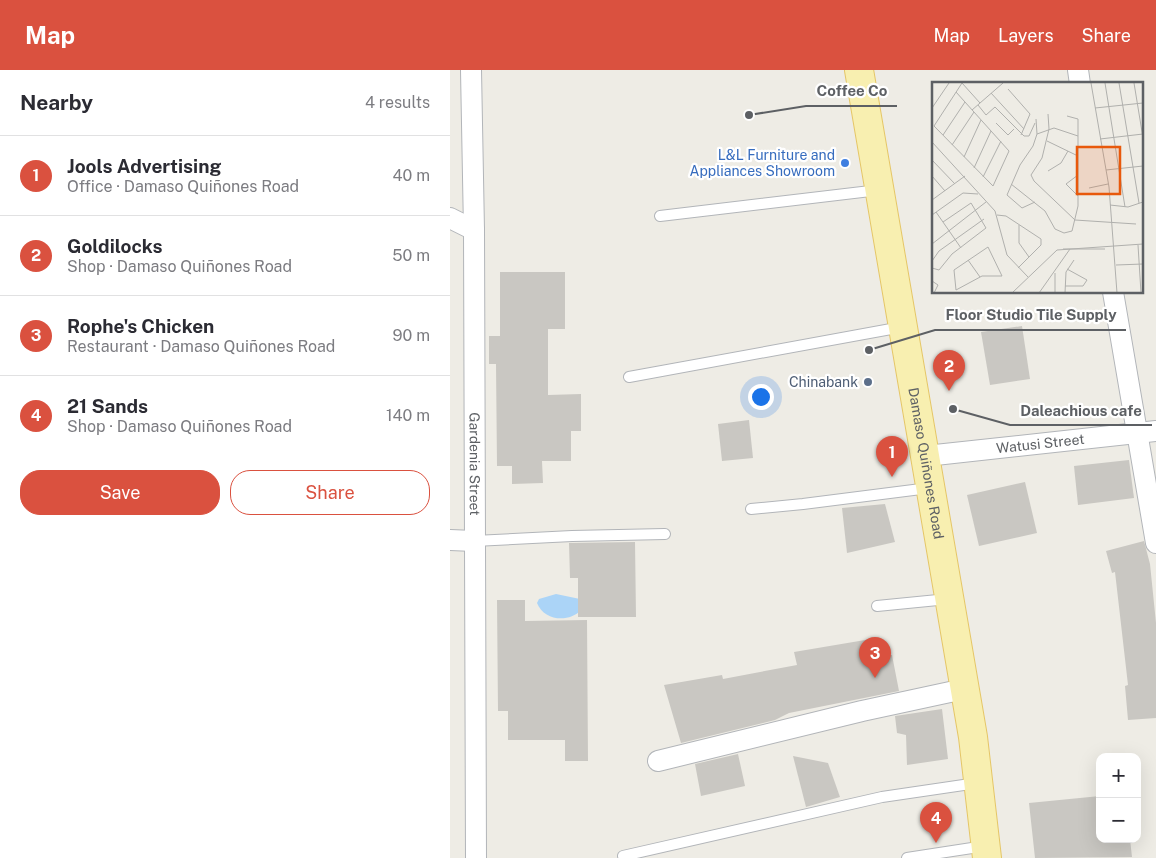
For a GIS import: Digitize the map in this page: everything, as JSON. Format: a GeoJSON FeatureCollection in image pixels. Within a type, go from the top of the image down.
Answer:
{"type":"FeatureCollection","features":[{"type":"Feature","properties":{"kind":"main road","name":"Damaso Quiñones Road"},"geometry":{"type":"LineString","coordinates":[[859,70],[950,598],[978,783],[986,852]]}},
{"type":"Feature","properties":{"kind":"street","name":"Gardenia Street"},"geometry":{"type":"LineString","coordinates":[[471,70],[474,230],[476,858]]}},
{"type":"Feature","properties":{"kind":"street"},"geometry":{"type":"LineString","coordinates":[[450,218],[474,230]]}},
{"type":"Feature","properties":{"kind":"street"},"geometry":{"type":"LineString","coordinates":[[1113,294],[1156,543]]}},
{"type":"Feature","properties":{"kind":"street","name":"Watusi Street"},"geometry":{"type":"LineString","coordinates":[[926,456],[1156,431]]}},
{"type":"Feature","properties":{"kind":"street"},"geometry":{"type":"LineString","coordinates":[[450,540],[474,540]]}},
{"type":"Feature","properties":{"kind":"street"},"geometry":{"type":"LineString","coordinates":[[658,761],[862,711],[964,689]]}},
{"type":"Feature","properties":{"kind":"lane"},"geometry":{"type":"LineString","coordinates":[[660,216],[879,190]]}},
{"type":"Feature","properties":{"kind":"lane"},"geometry":{"type":"LineString","coordinates":[[629,377],[903,327]]}},
{"type":"Feature","properties":{"kind":"lane"},"geometry":{"type":"LineString","coordinates":[[751,508],[803,504],[931,488]]}},
{"type":"Feature","properties":{"kind":"lane"},"geometry":{"type":"LineString","coordinates":[[474,540],[665,534]]}},
{"type":"Feature","properties":{"kind":"lane"},"geometry":{"type":"LineString","coordinates":[[877,606],[950,598]]}},
{"type":"Feature","properties":{"kind":"lane"},"geometry":{"type":"LineString","coordinates":[[624,856],[882,797],[978,783]]}},
{"type":"Feature","properties":{"kind":"lane"},"geometry":{"type":"LineString","coordinates":[[907,858],[986,852]]}},
{"type":"Feature","properties":{"kind":"water"},"geometry":{"type":"Polygon","coordinates":[[[556,594],[580,599],[581,610],[570,617],[564,618],[551,617],[545,614],[537,603],[539,599],[556,594]]]}},
{"type":"Feature","properties":{"kind":"building"},"geometry":{"type":"Polygon","coordinates":[[[500,272],[565,272],[565,329],[548,329],[548,395],[581,394],[581,431],[571,431],[571,461],[542,461],[543,483],[512,484],[512,466],[497,466],[496,364],[489,364],[489,336],[500,336],[500,272]]]}},
{"type":"Feature","properties":{"kind":"building"},"geometry":{"type":"Polygon","coordinates":[[[1022,326],[1030,379],[990,385],[981,332],[1022,326]]]}},
{"type":"Feature","properties":{"kind":"building"},"geometry":{"type":"Polygon","coordinates":[[[749,420],[753,458],[722,461],[718,424],[749,420]]]}},
{"type":"Feature","properties":{"kind":"building"},"geometry":{"type":"Polygon","coordinates":[[[1129,460],[1134,498],[1078,505],[1074,466],[1129,460]]]}},
{"type":"Feature","properties":{"kind":"building"},"geometry":{"type":"Polygon","coordinates":[[[1025,482],[1037,533],[979,546],[967,495],[1025,482]]]}},
{"type":"Feature","properties":{"kind":"building"},"geometry":{"type":"Polygon","coordinates":[[[885,504],[895,542],[847,553],[842,508],[885,504]]]}},
{"type":"Feature","properties":{"kind":"building"},"geometry":{"type":"Polygon","coordinates":[[[1144,541],[1150,564],[1156,623],[1156,718],[1128,720],[1125,686],[1128,685],[1115,572],[1112,573],[1106,551],[1144,541]]]}},
{"type":"Feature","properties":{"kind":"building"},"geometry":{"type":"Polygon","coordinates":[[[635,542],[636,617],[578,617],[578,578],[570,578],[569,543],[635,542]]]}},
{"type":"Feature","properties":{"kind":"building"},"geometry":{"type":"Polygon","coordinates":[[[497,600],[525,600],[525,621],[587,620],[588,761],[565,761],[565,740],[508,740],[508,711],[498,711],[497,600]]]}},
{"type":"Feature","properties":{"kind":"building"},"geometry":{"type":"Polygon","coordinates":[[[877,638],[880,657],[892,655],[899,691],[789,713],[775,720],[681,743],[664,685],[722,675],[723,679],[797,665],[794,652],[877,638]]]}},
{"type":"Feature","properties":{"kind":"building"},"geometry":{"type":"Polygon","coordinates":[[[942,709],[948,759],[907,765],[906,735],[897,733],[895,716],[942,709]]]}},
{"type":"Feature","properties":{"kind":"building"},"geometry":{"type":"Polygon","coordinates":[[[738,754],[745,786],[701,796],[695,764],[738,754]]]}},
{"type":"Feature","properties":{"kind":"building"},"geometry":{"type":"Polygon","coordinates":[[[793,756],[828,763],[840,797],[806,807],[793,756]]]}},
{"type":"Feature","properties":{"kind":"building"},"geometry":{"type":"Polygon","coordinates":[[[1096,796],[1096,843],[1130,843],[1132,857],[1035,858],[1029,803],[1096,796]]]}},
{"type":"Feature","properties":{"kind":"place","name":"Coffee Co"},"geometry":{"type":"Point","coordinates":[749,115]}},
{"type":"Feature","properties":{"kind":"place","name":"L&L Furniture and Appliances Showroom"},"geometry":{"type":"Point","coordinates":[845,163]}},
{"type":"Feature","properties":{"kind":"place","name":"Floor Studio Tile Supply"},"geometry":{"type":"Point","coordinates":[869,350]}},
{"type":"Feature","properties":{"kind":"place","name":"Chinabank"},"geometry":{"type":"Point","coordinates":[868,382]}},
{"type":"Feature","properties":{"kind":"place","name":"Goldilocks"},"geometry":{"type":"Point","coordinates":[949,391]}},
{"type":"Feature","properties":{"kind":"place","name":"Daleachious cafe"},"geometry":{"type":"Point","coordinates":[953,409]}},
{"type":"Feature","properties":{"kind":"place","name":"Jools Advertising"},"geometry":{"type":"Point","coordinates":[892,477]}},
{"type":"Feature","properties":{"kind":"place","name":"Rophe's Chicken"},"geometry":{"type":"Point","coordinates":[875,678]}},
{"type":"Feature","properties":{"kind":"place","name":"21 Sands"},"geometry":{"type":"Point","coordinates":[936,843]}}]}
